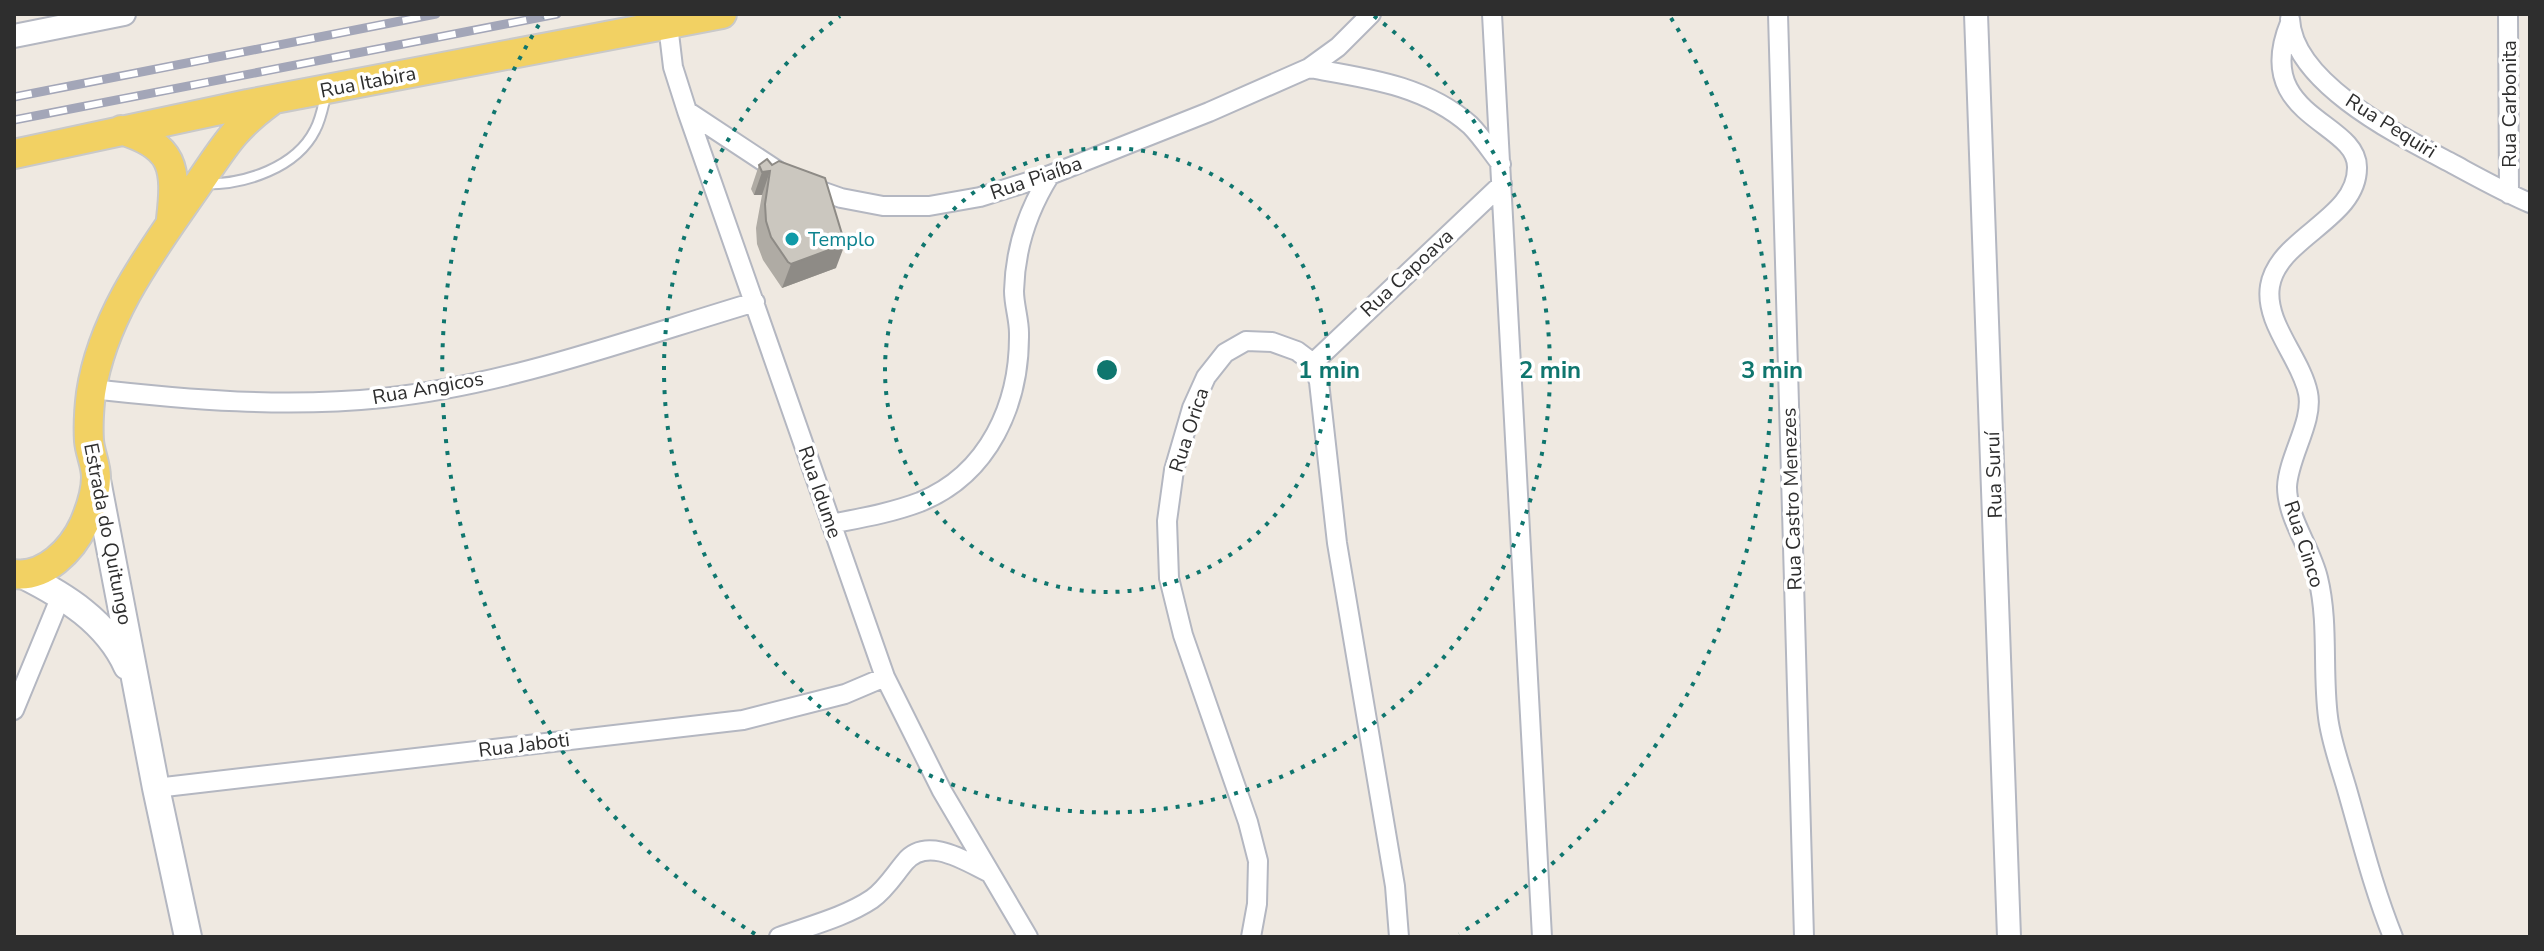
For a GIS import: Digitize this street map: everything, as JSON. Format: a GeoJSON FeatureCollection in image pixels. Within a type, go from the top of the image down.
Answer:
{"type":"FeatureCollection","features":[{"type":"Feature","properties":{"kind":"main road","name":"Rua Itabira"},"geometry":{"type":"LineString","coordinates":[[14,154],[274,99],[722,14]]}},
{"type":"Feature","properties":{"kind":"main road","name":"Estrada do Quitungo"},"geometry":{"type":"LineString","coordinates":[[188,937],[156,788],[96,477],[88,419],[92,389],[105,343],[137,274],[224,143],[246,119],[274,99]]}},
{"type":"Feature","properties":{"kind":"main road"},"geometry":{"type":"LineString","coordinates":[[120,130],[143,137],[163,151],[175,187],[171,220]]}},
{"type":"Feature","properties":{"kind":"main road"},"geometry":{"type":"LineString","coordinates":[[19,575],[46,567],[74,541],[91,504],[96,477]]}},
{"type":"Feature","properties":{"kind":"main road","name":"Estrada do Quitungo"},"geometry":{"type":"LineString","coordinates":[[19,575],[61,596],[95,622],[123,657],[138,690]]}},
{"type":"Feature","properties":{"kind":"street"},"geometry":{"type":"LineString","coordinates":[[14,36],[85,18],[124,14]]}},
{"type":"Feature","properties":{"kind":"street","name":"Rua Piaíba"},"geometry":{"type":"LineString","coordinates":[[687,111],[793,181],[841,198],[883,206],[929,206],[980,197],[1050,175],[1209,112],[1309,68],[1338,47],[1371,14]]}},
{"type":"Feature","properties":{"kind":"street"},"geometry":{"type":"LineString","coordinates":[[1492,14],[1542,937]]}},
{"type":"Feature","properties":{"kind":"street","name":"Rua Castro Menezes"},"geometry":{"type":"LineString","coordinates":[[1778,14],[1804,937]]}},
{"type":"Feature","properties":{"kind":"street","name":"Rua Suruí"},"geometry":{"type":"LineString","coordinates":[[1976,14],[2009,937]]}},
{"type":"Feature","properties":{"kind":"street","name":"Rua Carbonita"},"geometry":{"type":"LineString","coordinates":[[2508,14],[2509,194]]}},
{"type":"Feature","properties":{"kind":"street","name":"Rua Pequiri"},"geometry":{"type":"LineString","coordinates":[[2290,19],[2299,50],[2317,74],[2352,105],[2530,203]]}},
{"type":"Feature","properties":{"kind":"street","name":"Rua Cinco"},"geometry":{"type":"LineString","coordinates":[[2290,19],[2280,57],[2284,78],[2292,95],[2310,115],[2355,154],[2357,166],[2352,190],[2335,211],[2284,256],[2269,288],[2271,305],[2309,395],[2308,410],[2287,489],[2291,508],[2319,579],[2328,721],[2376,895],[2393,937]]}},
{"type":"Feature","properties":{"kind":"street","name":"Rua Idume"},"geometry":{"type":"LineString","coordinates":[[668,25],[673,67],[687,111],[885,677],[942,791],[1028,937]]}},
{"type":"Feature","properties":{"kind":"street"},"geometry":{"type":"LineString","coordinates":[[1309,68],[1401,85],[1441,105],[1471,126],[1501,164]]}},
{"type":"Feature","properties":{"kind":"street"},"geometry":{"type":"LineString","coordinates":[[831,524],[880,515],[923,501],[959,478],[986,450],[1007,415],[1018,372],[1019,331],[1014,292],[1018,256],[1034,200],[1050,175]]}},
{"type":"Feature","properties":{"kind":"street","name":"Rua Capoava"},"geometry":{"type":"LineString","coordinates":[[1313,363],[1502,184]]}},
{"type":"Feature","properties":{"kind":"street","name":"Rua Angicos"},"geometry":{"type":"LineString","coordinates":[[92,389],[244,403],[385,398],[461,385],[560,360],[755,302]]}},
{"type":"Feature","properties":{"kind":"street","name":"Rua Orica"},"geometry":{"type":"LineString","coordinates":[[1251,937],[1257,904],[1258,861],[1248,822],[1183,635],[1169,578],[1167,521],[1174,470],[1192,408],[1206,377],[1225,353],[1246,341],[1272,342],[1297,351],[1313,363]]}},
{"type":"Feature","properties":{"kind":"street"},"geometry":{"type":"LineString","coordinates":[[1313,363],[1324,409],[1337,543],[1395,886],[1399,937]]}},
{"type":"Feature","properties":{"kind":"street"},"geometry":{"type":"LineString","coordinates":[[14,710],[61,596]]}},
{"type":"Feature","properties":{"kind":"street","name":"Rua Jaboti"},"geometry":{"type":"LineString","coordinates":[[156,788],[743,720],[831,698],[885,677]]}},
{"type":"Feature","properties":{"kind":"street"},"geometry":{"type":"LineString","coordinates":[[779,937],[869,901],[885,889],[908,857],[925,850],[943,852],[990,873]]}},
{"type":"Feature","properties":{"kind":"lane"},"geometry":{"type":"LineString","coordinates":[[199,184],[225,184],[250,178],[271,169],[301,149],[315,131],[327,89]]}},
{"type":"Feature","properties":{"kind":"building"},"geometry":{"type":"Polygon","coordinates":[[[767,159],[772,165],[779,161],[825,178],[845,244],[791,264],[788,262],[771,237],[766,221],[770,171],[762,172],[759,165],[767,159]]]}},
{"type":"Feature","properties":{"kind":"railway"},"geometry":{"type":"LineString","coordinates":[[14,97],[436,14]]}},
{"type":"Feature","properties":{"kind":"railway"},"geometry":{"type":"LineString","coordinates":[[14,120],[557,14]]}},
{"type":"Feature","properties":{"kind":"place","name":"Templo"},"geometry":{"type":"Point","coordinates":[792,239]}}]}
